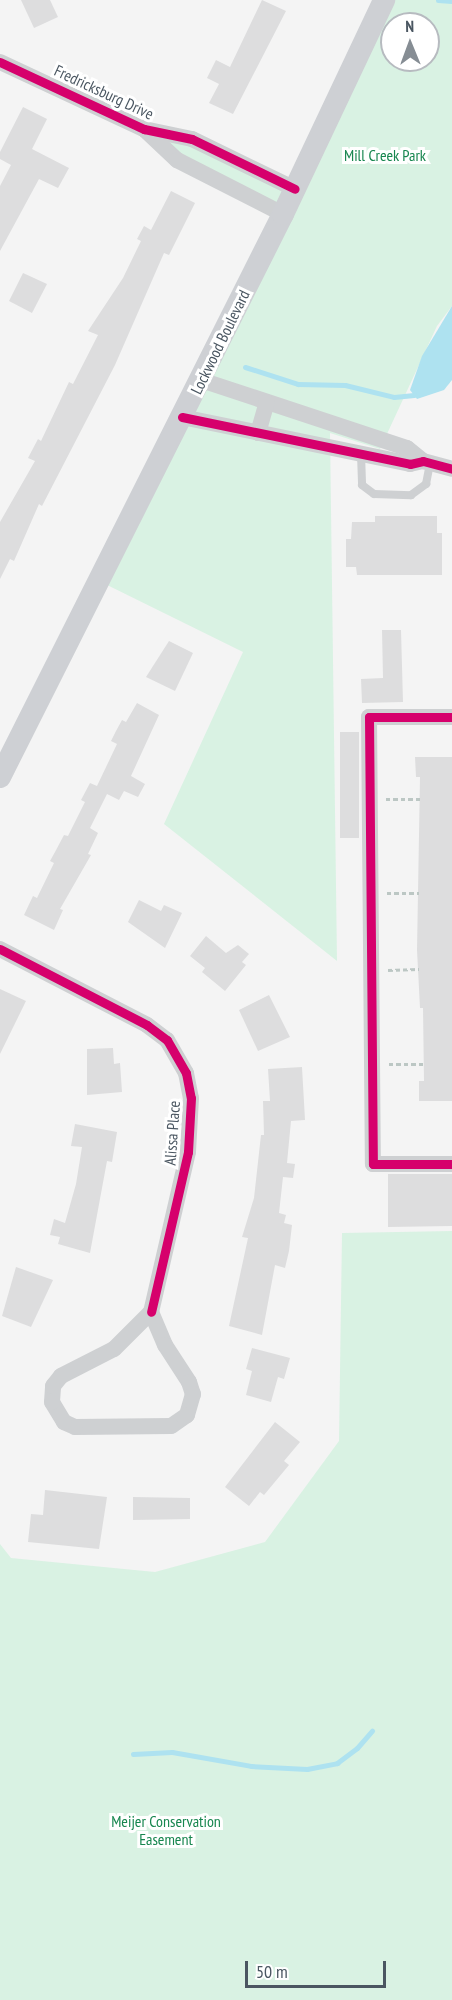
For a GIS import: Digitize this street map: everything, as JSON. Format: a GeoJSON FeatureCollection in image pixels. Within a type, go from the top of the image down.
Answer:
{"type":"FeatureCollection","features":[{"type":"Feature","properties":{"kind":"main road","name":"Lockwood Boulevard"},"geometry":{"type":"LineString","coordinates":[[0,777],[201,380],[283,214],[384,0]]}},
{"type":"Feature","properties":{"kind":"street","name":"Fredricksburg Drive"},"geometry":{"type":"LineString","coordinates":[[0,62],[144,129],[192,139],[295,189]]}},
{"type":"Feature","properties":{"kind":"street","name":"Fredricksburg Drive"},"geometry":{"type":"LineString","coordinates":[[144,129],[177,160],[283,214]]}},
{"type":"Feature","properties":{"kind":"street"},"geometry":{"type":"LineString","coordinates":[[201,380],[407,448],[427,462]]}},
{"type":"Feature","properties":{"kind":"street"},"geometry":{"type":"LineString","coordinates":[[258,433],[267,402]]}},
{"type":"Feature","properties":{"kind":"street"},"geometry":{"type":"LineString","coordinates":[[182,417],[410,464],[427,462],[452,468]]}},
{"type":"Feature","properties":{"kind":"street"},"geometry":{"type":"LineString","coordinates":[[452,717],[369,717],[374,1164],[452,1164]]}},
{"type":"Feature","properties":{"kind":"street","name":"Alissa Place"},"geometry":{"type":"LineString","coordinates":[[0,949],[147,1025],[166,1040],[186,1073],[191,1098],[188,1152],[152,1312]]}},
{"type":"Feature","properties":{"kind":"street"},"geometry":{"type":"LineString","coordinates":[[152,1312],[165,1345],[189,1382],[193,1394],[187,1415],[171,1426],[75,1427],[64,1422],[52,1402],[53,1386],[61,1376],[114,1349],[152,1312]]}},
{"type":"Feature","properties":{"kind":"lane"},"geometry":{"type":"LineString","coordinates":[[361,454],[362,485],[374,494],[411,495],[426,484],[427,462]]}},
{"type":"Feature","properties":{"kind":"path"},"geometry":{"type":"LineString","coordinates":[[370,799],[421,798]]}},
{"type":"Feature","properties":{"kind":"path"},"geometry":{"type":"LineString","coordinates":[[371,894],[418,893]]}},
{"type":"Feature","properties":{"kind":"path"},"geometry":{"type":"LineString","coordinates":[[371,970],[419,969]]}},
{"type":"Feature","properties":{"kind":"path"},"geometry":{"type":"LineString","coordinates":[[372,1065],[423,1064]]}},
{"type":"Feature","properties":{"kind":"green space","name":"Mill Creek Park"},"geometry":{"type":"Polygon","coordinates":[[[384,0],[452,0],[452,306],[437,326],[380,449],[330,433],[337,961],[164,824],[243,652],[99,581],[283,214],[177,160],[144,129],[192,139],[295,189],[384,0]]]}},
{"type":"Feature","properties":{"kind":"green space","name":"Meijer Conservation Easement"},"geometry":{"type":"Polygon","coordinates":[[[452,1231],[452,2000],[0,2000],[0,1544],[11,1558],[155,1572],[265,1542],[339,1441],[342,1233],[452,1231]]]}},
{"type":"Feature","properties":{"kind":"water"},"geometry":{"type":"Polygon","coordinates":[[[452,306],[452,380],[444,390],[417,399],[410,390],[422,356],[452,306]]]}},
{"type":"Feature","properties":{"kind":"building"},"geometry":{"type":"Polygon","coordinates":[[[21,0],[50,0],[58,17],[34,28],[21,0]]]}},
{"type":"Feature","properties":{"kind":"building"},"geometry":{"type":"Polygon","coordinates":[[[262,0],[286,11],[233,114],[209,103],[219,84],[207,78],[216,60],[230,67],[262,0]]]}},
{"type":"Feature","properties":{"kind":"building"},"geometry":{"type":"Polygon","coordinates":[[[23,107],[47,119],[32,149],[69,168],[58,188],[39,179],[0,251],[0,186],[11,165],[0,159],[0,152],[23,107]]]}},
{"type":"Feature","properties":{"kind":"building"},"geometry":{"type":"Polygon","coordinates":[[[171,191],[195,203],[169,255],[164,253],[115,365],[42,506],[39,504],[14,561],[10,559],[0,579],[0,522],[35,461],[28,458],[38,439],[41,441],[69,382],[73,384],[98,335],[88,331],[123,278],[141,241],[137,239],[144,226],[151,230],[171,191]]]}},
{"type":"Feature","properties":{"kind":"building"},"geometry":{"type":"Polygon","coordinates":[[[23,273],[47,284],[32,313],[9,301],[23,273]]]}},
{"type":"Feature","properties":{"kind":"building"},"geometry":{"type":"Polygon","coordinates":[[[375,516],[437,516],[437,533],[442,533],[442,575],[357,575],[356,567],[346,567],[346,539],[351,539],[352,522],[375,522],[375,516]]]}},
{"type":"Feature","properties":{"kind":"building"},"geometry":{"type":"Polygon","coordinates":[[[382,630],[401,630],[403,702],[362,703],[361,679],[383,678],[382,630]]]}},
{"type":"Feature","properties":{"kind":"building"},"geometry":{"type":"Polygon","coordinates":[[[169,641],[193,653],[175,691],[146,677],[169,641]]]}},
{"type":"Feature","properties":{"kind":"building"},"geometry":{"type":"Polygon","coordinates":[[[137,703],[159,715],[131,776],[145,784],[138,797],[124,791],[119,800],[107,794],[90,828],[98,833],[88,854],[91,855],[60,909],[63,910],[54,930],[24,915],[33,896],[37,898],[54,863],[50,861],[64,835],[68,836],[85,802],[81,800],[90,783],[97,786],[117,744],[111,741],[116,731],[122,720],[126,722],[137,703]]]}},
{"type":"Feature","properties":{"kind":"building"},"geometry":{"type":"Polygon","coordinates":[[[340,732],[359,732],[359,838],[340,838],[340,732]]]}},
{"type":"Feature","properties":{"kind":"building"},"geometry":{"type":"Polygon","coordinates":[[[415,757],[452,757],[452,1101],[419,1101],[419,1081],[424,1081],[423,1008],[420,1008],[417,950],[420,777],[416,777],[415,757]]]}},
{"type":"Feature","properties":{"kind":"building"},"geometry":{"type":"Polygon","coordinates":[[[139,900],[161,911],[164,905],[182,913],[165,948],[128,922],[139,900]]]}},
{"type":"Feature","properties":{"kind":"building"},"geometry":{"type":"Polygon","coordinates":[[[206,936],[226,953],[238,945],[249,954],[242,962],[246,965],[225,991],[202,972],[205,968],[190,956],[206,936]]]}},
{"type":"Feature","properties":{"kind":"building"},"geometry":{"type":"Polygon","coordinates":[[[0,989],[26,1001],[0,1054],[0,989]]]}},
{"type":"Feature","properties":{"kind":"building"},"geometry":{"type":"Polygon","coordinates":[[[269,995],[290,1037],[258,1051],[239,1010],[269,995]]]}},
{"type":"Feature","properties":{"kind":"building"},"geometry":{"type":"Polygon","coordinates":[[[113,1048],[114,1064],[120,1063],[122,1092],[87,1095],[87,1049],[113,1048]]]}},
{"type":"Feature","properties":{"kind":"building"},"geometry":{"type":"Polygon","coordinates":[[[302,1067],[305,1120],[291,1121],[287,1163],[295,1164],[293,1178],[283,1177],[279,1213],[286,1215],[284,1223],[292,1225],[289,1251],[285,1268],[275,1265],[262,1335],[229,1326],[248,1238],[242,1237],[254,1198],[261,1135],[264,1135],[263,1101],[270,1101],[268,1069],[302,1067]]]}},
{"type":"Feature","properties":{"kind":"building"},"geometry":{"type":"Polygon","coordinates":[[[75,1124],[117,1132],[112,1162],[107,1161],[90,1253],[58,1244],[60,1237],[50,1235],[54,1219],[65,1223],[76,1184],[82,1147],[71,1146],[75,1124]]]}},
{"type":"Feature","properties":{"kind":"building"},"geometry":{"type":"Polygon","coordinates":[[[388,1174],[452,1174],[452,1226],[388,1227],[388,1174]]]}},
{"type":"Feature","properties":{"kind":"building"},"geometry":{"type":"Polygon","coordinates":[[[16,1267],[53,1280],[31,1327],[2,1316],[16,1267]]]}},
{"type":"Feature","properties":{"kind":"building"},"geometry":{"type":"Polygon","coordinates":[[[252,1348],[290,1358],[284,1379],[278,1377],[271,1402],[246,1395],[252,1371],[246,1369],[252,1348]]]}},
{"type":"Feature","properties":{"kind":"building"},"geometry":{"type":"Polygon","coordinates":[[[275,1422],[300,1442],[284,1461],[289,1465],[264,1495],[260,1492],[249,1506],[225,1487],[275,1422]]]}},
{"type":"Feature","properties":{"kind":"building"},"geometry":{"type":"Polygon","coordinates":[[[45,1490],[107,1497],[99,1549],[28,1542],[31,1514],[43,1515],[45,1490]]]}},
{"type":"Feature","properties":{"kind":"building"},"geometry":{"type":"Polygon","coordinates":[[[133,1497],[190,1498],[190,1519],[133,1520],[133,1497]]]}},
{"type":"Feature","properties":{"kind":"waterway"},"geometry":{"type":"LineString","coordinates":[[438,0],[452,1]]}},
{"type":"Feature","properties":{"kind":"waterway"},"geometry":{"type":"LineString","coordinates":[[245,367],[298,384],[345,385],[394,397],[414,395]]}},
{"type":"Feature","properties":{"kind":"waterway"},"geometry":{"type":"LineString","coordinates":[[133,1754],[172,1752],[251,1766],[307,1769],[337,1763],[357,1748],[372,1731]]}},
{"type":"Feature","properties":{"kind":"cycle path"},"geometry":{"type":"LineString","coordinates":[[0,62],[144,129],[192,139],[295,189]]}},
{"type":"Feature","properties":{"kind":"cycle path"},"geometry":{"type":"LineString","coordinates":[[182,417],[410,464],[423,461],[452,469]]}},
{"type":"Feature","properties":{"kind":"cycle path"},"geometry":{"type":"LineString","coordinates":[[452,717],[369,717],[373,1164],[452,1164]]}},
{"type":"Feature","properties":{"kind":"cycle path"},"geometry":{"type":"LineString","coordinates":[[0,949],[147,1025],[167,1040],[186,1073],[191,1098],[188,1152],[151,1312]]}}]}
